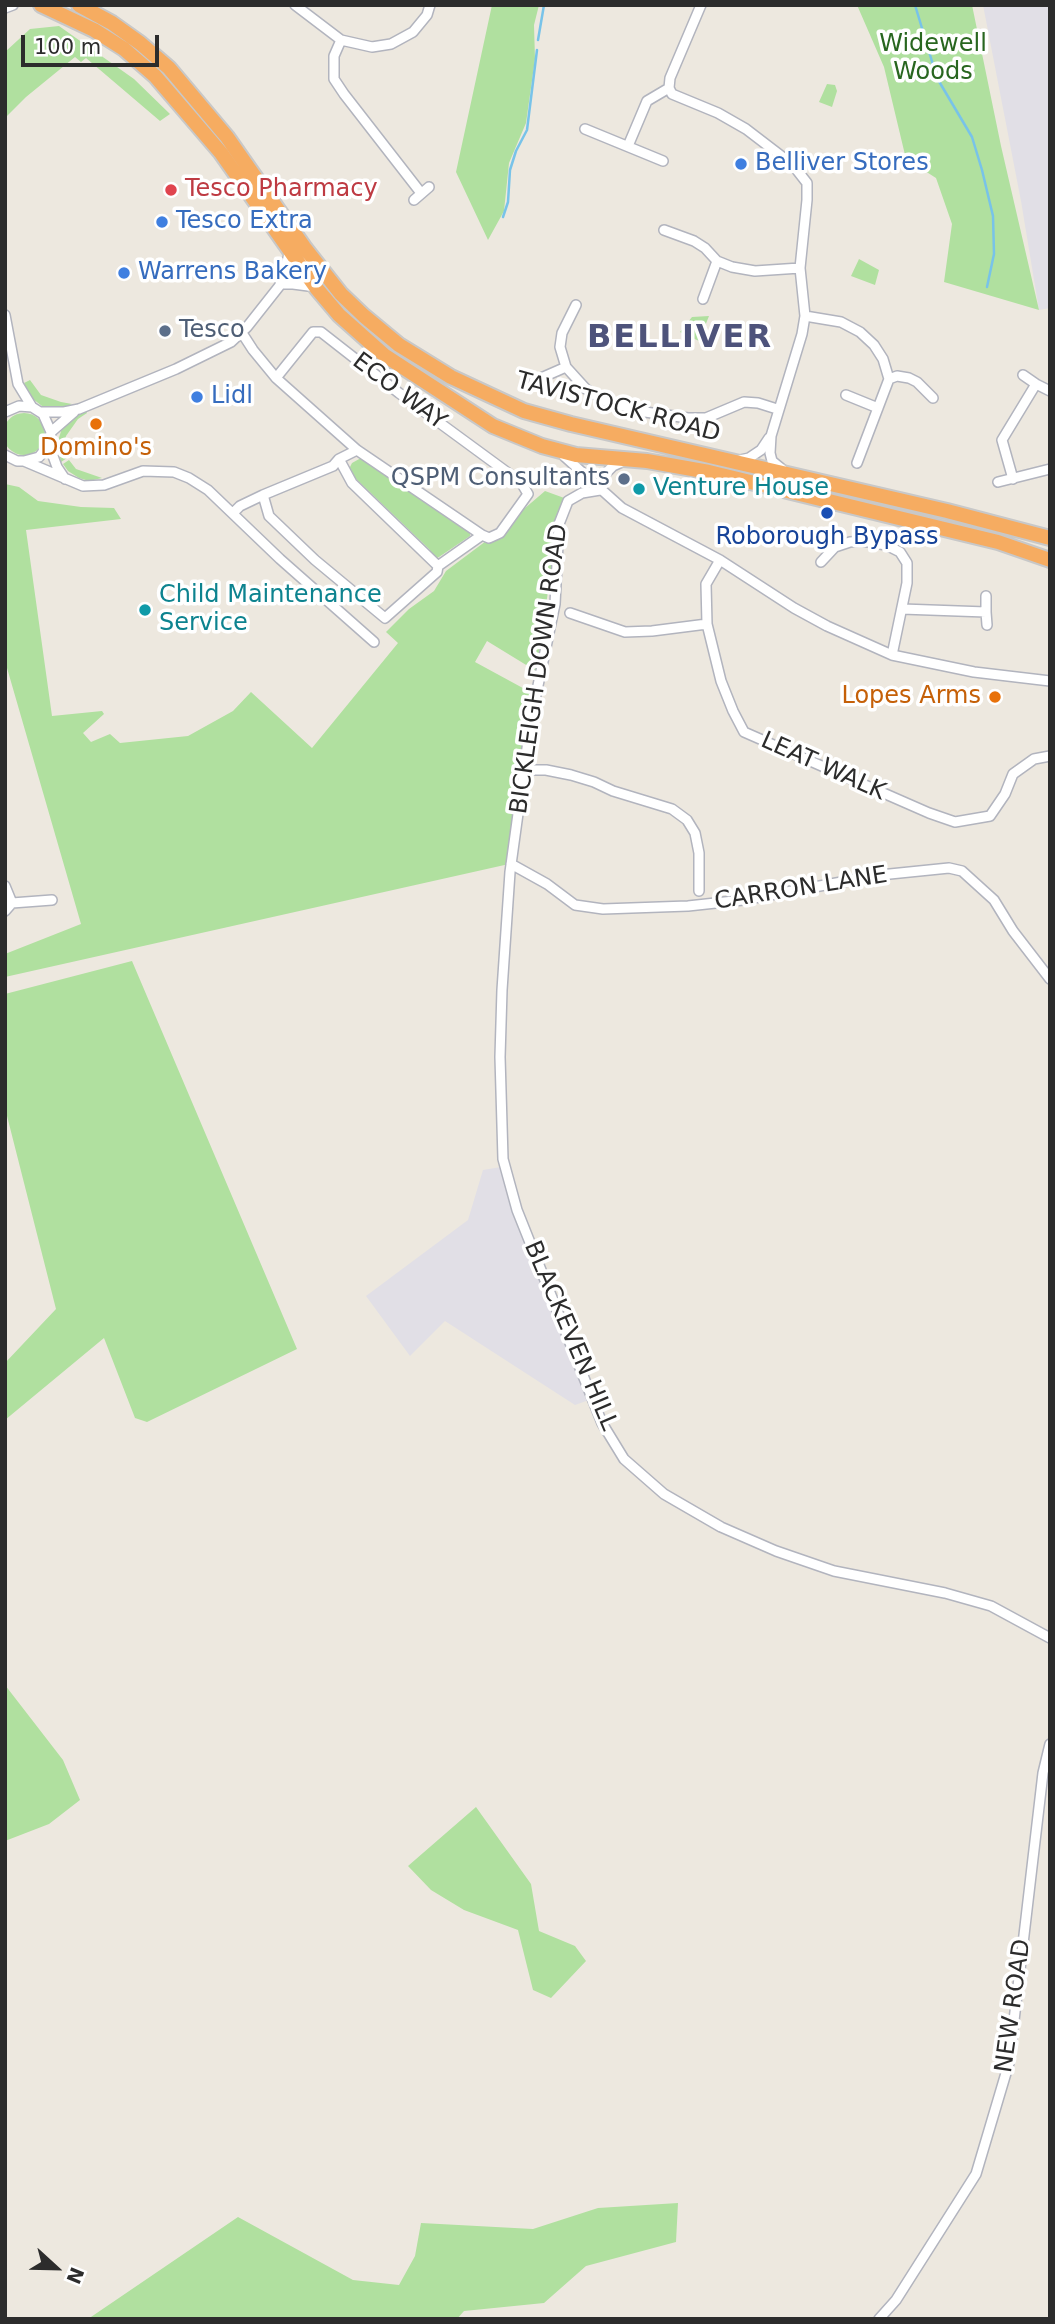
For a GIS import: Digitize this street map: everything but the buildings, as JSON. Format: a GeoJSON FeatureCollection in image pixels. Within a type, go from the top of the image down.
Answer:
{"type":"FeatureCollection","features":[{"type":"Feature","properties":{"kind":"highway","name":"TAVISTOCK ROAD"},"geometry":{"type":"LineString","coordinates":[[41,5],[94,30],[124,49],[155,76],[221,153],[316,287],[356,332],[384,355],[493,426],[576,455],[629,459],[709,472],[998,542],[1050,560]]}},
{"type":"Feature","properties":{"kind":"highway","name":"TAVISTOCK ROAD"},"geometry":{"type":"LineString","coordinates":[[79,5],[112,23],[169,68],[227,137],[314,261],[341,294],[399,345],[451,377],[524,411],[1050,538]]}},
{"type":"Feature","properties":{"kind":"street"},"geometry":{"type":"LineString","coordinates":[[5,8],[13,5]]}},
{"type":"Feature","properties":{"kind":"street"},"geometry":{"type":"LineString","coordinates":[[298,6],[341,40],[362,46],[391,44],[413,32],[427,15],[430,5]]}},
{"type":"Feature","properties":{"kind":"street"},"geometry":{"type":"LineString","coordinates":[[699,7],[676,61],[669,88],[672,94],[718,113],[746,130],[793,165],[807,183],[800,268],[805,316],[801,337],[777,409],[770,453],[772,461],[783,470],[808,479]]}},
{"type":"Feature","properties":{"kind":"street"},"geometry":{"type":"LineString","coordinates":[[341,40],[334,56],[334,79],[421,193]]}},
{"type":"Feature","properties":{"kind":"street"},"geometry":{"type":"LineString","coordinates":[[628,146],[647,101],[669,88]]}},
{"type":"Feature","properties":{"kind":"street"},"geometry":{"type":"LineString","coordinates":[[585,129],[663,161]]}},
{"type":"Feature","properties":{"kind":"street"},"geometry":{"type":"LineString","coordinates":[[664,230],[694,241],[717,261],[732,267],[755,271],[800,268]]}},
{"type":"Feature","properties":{"kind":"street"},"geometry":{"type":"LineString","coordinates":[[294,257],[314,261]]}},
{"type":"Feature","properties":{"kind":"street"},"geometry":{"type":"LineString","coordinates":[[51,432],[79,409],[203,357],[231,342],[242,333],[280,284],[294,257]]}},
{"type":"Feature","properties":{"kind":"street"},"geometry":{"type":"LineString","coordinates":[[280,284],[294,257]]}},
{"type":"Feature","properties":{"kind":"street"},"geometry":{"type":"LineString","coordinates":[[703,299],[717,261]]}},
{"type":"Feature","properties":{"kind":"street"},"geometry":{"type":"LineString","coordinates":[[280,284],[316,287]]}},
{"type":"Feature","properties":{"kind":"street"},"geometry":{"type":"LineString","coordinates":[[576,305],[562,333],[561,347],[566,367],[586,388],[605,401],[645,412],[706,418],[744,402],[777,409]]}},
{"type":"Feature","properties":{"kind":"street"},"geometry":{"type":"LineString","coordinates":[[5,315],[18,384],[47,419],[51,432],[48,445],[39,457],[24,461]]}},
{"type":"Feature","properties":{"kind":"street"},"geometry":{"type":"LineString","coordinates":[[805,316],[841,322],[860,332],[874,345],[883,359],[889,379],[857,463]]}},
{"type":"Feature","properties":{"kind":"street","name":"ECO WAY"},"geometry":{"type":"LineString","coordinates":[[276,378],[313,332],[321,332],[508,472],[522,484],[528,494],[500,533],[485,536]]}},
{"type":"Feature","properties":{"kind":"street"},"geometry":{"type":"LineString","coordinates":[[242,333],[276,378],[357,450],[485,536],[438,566],[437,572],[385,618],[315,560],[270,516],[263,495]]}},
{"type":"Feature","properties":{"kind":"street"},"geometry":{"type":"LineString","coordinates":[[534,381],[566,367]]}},
{"type":"Feature","properties":{"kind":"street"},"geometry":{"type":"LineString","coordinates":[[1023,375],[1050,391]]}},
{"type":"Feature","properties":{"kind":"street"},"geometry":{"type":"LineString","coordinates":[[889,379],[897,376],[909,378],[918,382],[933,398]]}},
{"type":"Feature","properties":{"kind":"street"},"geometry":{"type":"LineString","coordinates":[[1013,479],[1002,440],[1036,384]]}},
{"type":"Feature","properties":{"kind":"street"},"geometry":{"type":"LineString","coordinates":[[845,395],[878,408]]}},
{"type":"Feature","properties":{"kind":"street"},"geometry":{"type":"LineString","coordinates":[[5,412],[19,405],[64,412],[79,409]]}},
{"type":"Feature","properties":{"kind":"street"},"geometry":{"type":"LineString","coordinates":[[714,458],[749,458],[761,450],[771,436]]}},
{"type":"Feature","properties":{"kind":"street"},"geometry":{"type":"LineString","coordinates":[[48,445],[66,481]]}},
{"type":"Feature","properties":{"kind":"street","name":"TAVISTOCK ROAD"},"geometry":{"type":"LineString","coordinates":[[553,449],[570,459],[622,508],[720,560],[827,626],[892,655],[974,672],[1050,681]]}},
{"type":"Feature","properties":{"kind":"street"},"geometry":{"type":"LineString","coordinates":[[233,513],[240,506],[263,495],[333,466],[339,459],[357,450]]}},
{"type":"Feature","properties":{"kind":"street"},"geometry":{"type":"LineString","coordinates":[[7,457],[24,461],[66,481],[93,487],[143,471],[174,472],[189,478],[208,490],[290,568],[374,642]]}},
{"type":"Feature","properties":{"kind":"street"},"geometry":{"type":"LineString","coordinates":[[339,459],[352,483],[438,566]]}},
{"type":"Feature","properties":{"kind":"street","name":"TAVISTOCK ROAD"},"geometry":{"type":"LineString","coordinates":[[600,490],[606,473],[613,466],[629,459]]}},
{"type":"Feature","properties":{"kind":"street"},"geometry":{"type":"LineString","coordinates":[[998,482],[1050,469]]}},
{"type":"Feature","properties":{"kind":"street","name":"BICKLEIGH DOWN ROAD"},"geometry":{"type":"LineString","coordinates":[[511,868],[538,684],[555,604],[559,524],[568,501],[583,493],[600,490]]}},
{"type":"Feature","properties":{"kind":"street"},"geometry":{"type":"LineString","coordinates":[[821,562],[835,547],[850,541],[886,545],[900,552],[907,564],[907,583],[892,655]]}},
{"type":"Feature","properties":{"kind":"street","name":"LEAT WALK"},"geometry":{"type":"LineString","coordinates":[[720,560],[706,584],[707,624],[722,681],[744,732],[929,813],[956,822],[990,816],[1005,794],[1013,774],[1034,759],[1050,756]]}},
{"type":"Feature","properties":{"kind":"street"},"geometry":{"type":"LineString","coordinates":[[986,596],[987,625]]}},
{"type":"Feature","properties":{"kind":"street"},"geometry":{"type":"LineString","coordinates":[[902,609],[986,612]]}},
{"type":"Feature","properties":{"kind":"street"},"geometry":{"type":"LineString","coordinates":[[570,612],[625,632],[707,624]]}},
{"type":"Feature","properties":{"kind":"street"},"geometry":{"type":"LineString","coordinates":[[524,770],[546,770],[571,775],[672,809],[687,820],[695,833],[699,853],[699,891]]}},
{"type":"Feature","properties":{"kind":"street","name":"CARRON LANE"},"geometry":{"type":"LineString","coordinates":[[511,868],[547,884],[575,905],[603,909],[688,906],[743,900],[880,875],[949,868],[962,871],[994,900],[1013,931],[1050,979]]}},
{"type":"Feature","properties":{"kind":"street","name":"BLACKEVEN HILL"},"geometry":{"type":"LineString","coordinates":[[511,868],[500,1057],[503,1159],[517,1210],[602,1423],[624,1459],[664,1494],[721,1527],[776,1552],[834,1571],[946,1593],[991,1606],[1050,1639]]}},
{"type":"Feature","properties":{"kind":"street"},"geometry":{"type":"LineString","coordinates":[[5,886],[9,907],[52,900]]}},
{"type":"Feature","properties":{"kind":"street","name":"NEW ROAD"},"geometry":{"type":"LineString","coordinates":[[879,2319],[896,2300],[976,2174],[1009,2063],[1043,1773],[1050,1744]]}},
{"type":"Feature","properties":{"kind":"shaded area"},"geometry":{"type":"Polygon","coordinates":[[[983,5],[1050,5],[1050,308],[1039,310],[983,5]]]}},
{"type":"Feature","properties":{"kind":"shaded area"},"geometry":{"type":"Polygon","coordinates":[[[501,1167],[589,1400],[575,1405],[445,1321],[410,1356],[366,1296],[468,1220],[483,1170],[501,1167]]]}},
{"type":"Feature","properties":{"kind":"green space"},"geometry":{"type":"Polygon","coordinates":[[[492,5],[539,5],[534,25],[535,59],[526,123],[509,163],[504,211],[488,240],[456,172],[492,5]]]}},
{"type":"Feature","properties":{"kind":"green space","name":"Widewell Woods"},"geometry":{"type":"Polygon","coordinates":[[[857,5],[972,5],[1039,310],[944,282],[952,224],[936,178],[906,159],[884,67],[857,5]]]}},
{"type":"Feature","properties":{"kind":"green space"},"geometry":{"type":"Polygon","coordinates":[[[59,26],[134,79],[170,114],[160,121],[86,58],[81,62],[75,57],[5,118],[5,52],[30,29],[59,26]]]}},
{"type":"Feature","properties":{"kind":"green space"},"geometry":{"type":"Polygon","coordinates":[[[827,84],[835,85],[837,91],[832,107],[819,102],[827,84]]]}},
{"type":"Feature","properties":{"kind":"green space"},"geometry":{"type":"Polygon","coordinates":[[[859,259],[879,270],[875,285],[851,276],[859,259]]]}},
{"type":"Feature","properties":{"kind":"green space"},"geometry":{"type":"Polygon","coordinates":[[[709,316],[699,341],[680,332],[692,317],[709,316]]]}},
{"type":"Feature","properties":{"kind":"green space"},"geometry":{"type":"Polygon","coordinates":[[[30,380],[41,395],[72,404],[58,409],[42,406],[28,392],[24,383],[30,380]]]}},
{"type":"Feature","properties":{"kind":"green space"},"geometry":{"type":"Polygon","coordinates":[[[86,411],[66,436],[64,444],[67,458],[61,462],[57,444],[63,425],[72,417],[86,411]]]}},
{"type":"Feature","properties":{"kind":"green space"},"geometry":{"type":"Polygon","coordinates":[[[24,413],[39,419],[45,434],[39,449],[24,455],[9,449],[3,434],[9,419],[24,413]]]}},
{"type":"Feature","properties":{"kind":"green space"},"geometry":{"type":"Polygon","coordinates":[[[361,458],[470,533],[470,536],[436,559],[429,549],[351,474],[352,463],[361,458]]]}},
{"type":"Feature","properties":{"kind":"green space"},"geometry":{"type":"Polygon","coordinates":[[[69,460],[76,469],[102,478],[89,481],[79,478],[63,464],[69,460]]]}},
{"type":"Feature","properties":{"kind":"green space"},"geometry":{"type":"Polygon","coordinates":[[[5,484],[19,487],[38,501],[114,508],[121,519],[26,530],[52,716],[102,711],[104,714],[83,733],[91,742],[110,734],[120,743],[188,736],[233,711],[251,692],[312,748],[398,643],[386,632],[409,609],[434,591],[446,571],[545,491],[567,499],[560,512],[536,671],[487,641],[475,662],[532,693],[509,864],[5,977],[5,954],[81,924],[5,661],[5,484]]]}},
{"type":"Feature","properties":{"kind":"green space"},"geometry":{"type":"Polygon","coordinates":[[[132,961],[297,1349],[147,1422],[135,1418],[104,1338],[5,1420],[5,1363],[56,1309],[5,1108],[5,994],[132,961]]]}},
{"type":"Feature","properties":{"kind":"green space"},"geometry":{"type":"Polygon","coordinates":[[[5,1685],[63,1760],[80,1800],[49,1824],[5,1841],[5,1685]]]}},
{"type":"Feature","properties":{"kind":"green space"},"geometry":{"type":"Polygon","coordinates":[[[476,1807],[531,1884],[539,1931],[575,1946],[586,1961],[551,1998],[533,1990],[518,1930],[464,1910],[431,1890],[408,1866],[476,1807]]]}},
{"type":"Feature","properties":{"kind":"green space"},"geometry":{"type":"Polygon","coordinates":[[[678,2203],[676,2242],[586,2266],[544,2303],[464,2311],[457,2319],[88,2319],[238,2217],[353,2280],[399,2285],[415,2256],[421,2223],[533,2229],[598,2208],[678,2203]]]}},
{"type":"Feature","properties":{"kind":"waterway"},"geometry":{"type":"LineString","coordinates":[[538,40],[544,5]]}},
{"type":"Feature","properties":{"kind":"waterway"},"geometry":{"type":"LineString","coordinates":[[915,5],[937,78],[972,137],[982,170],[993,216],[994,254],[987,287]]}},
{"type":"Feature","properties":{"kind":"waterway"},"geometry":{"type":"LineString","coordinates":[[503,217],[508,202],[510,170],[527,130],[537,50]]}},
{"type":"Feature","properties":{"kind":"place","name":"Belliver Stores"},"geometry":{"type":"Point","coordinates":[741,164]}},
{"type":"Feature","properties":{"kind":"place","name":"Tesco Pharmacy"},"geometry":{"type":"Point","coordinates":[171,190]}},
{"type":"Feature","properties":{"kind":"place","name":"Tesco Extra"},"geometry":{"type":"Point","coordinates":[162,222]}},
{"type":"Feature","properties":{"kind":"place","name":"Warrens Bakery"},"geometry":{"type":"Point","coordinates":[124,273]}},
{"type":"Feature","properties":{"kind":"place","name":"Tesco"},"geometry":{"type":"Point","coordinates":[165,331]}},
{"type":"Feature","properties":{"kind":"place","name":"Lidl"},"geometry":{"type":"Point","coordinates":[197,397]}},
{"type":"Feature","properties":{"kind":"place","name":"Domino's"},"geometry":{"type":"Point","coordinates":[96,424]}},
{"type":"Feature","properties":{"kind":"place","name":"QSPM Consultants"},"geometry":{"type":"Point","coordinates":[624,479]}},
{"type":"Feature","properties":{"kind":"place","name":"Venture House"},"geometry":{"type":"Point","coordinates":[639,489]}},
{"type":"Feature","properties":{"kind":"place","name":"Roborough Bypass"},"geometry":{"type":"Point","coordinates":[827,513]}},
{"type":"Feature","properties":{"kind":"place","name":"Child Maintenance Service"},"geometry":{"type":"Point","coordinates":[145,610]}},
{"type":"Feature","properties":{"kind":"place","name":"Lopes Arms"},"geometry":{"type":"Point","coordinates":[995,697]}},
{"type":"Feature","properties":{"kind":"district","name":"BELLIVER"},"geometry":{"type":"Point","coordinates":[680,339]}}]}
